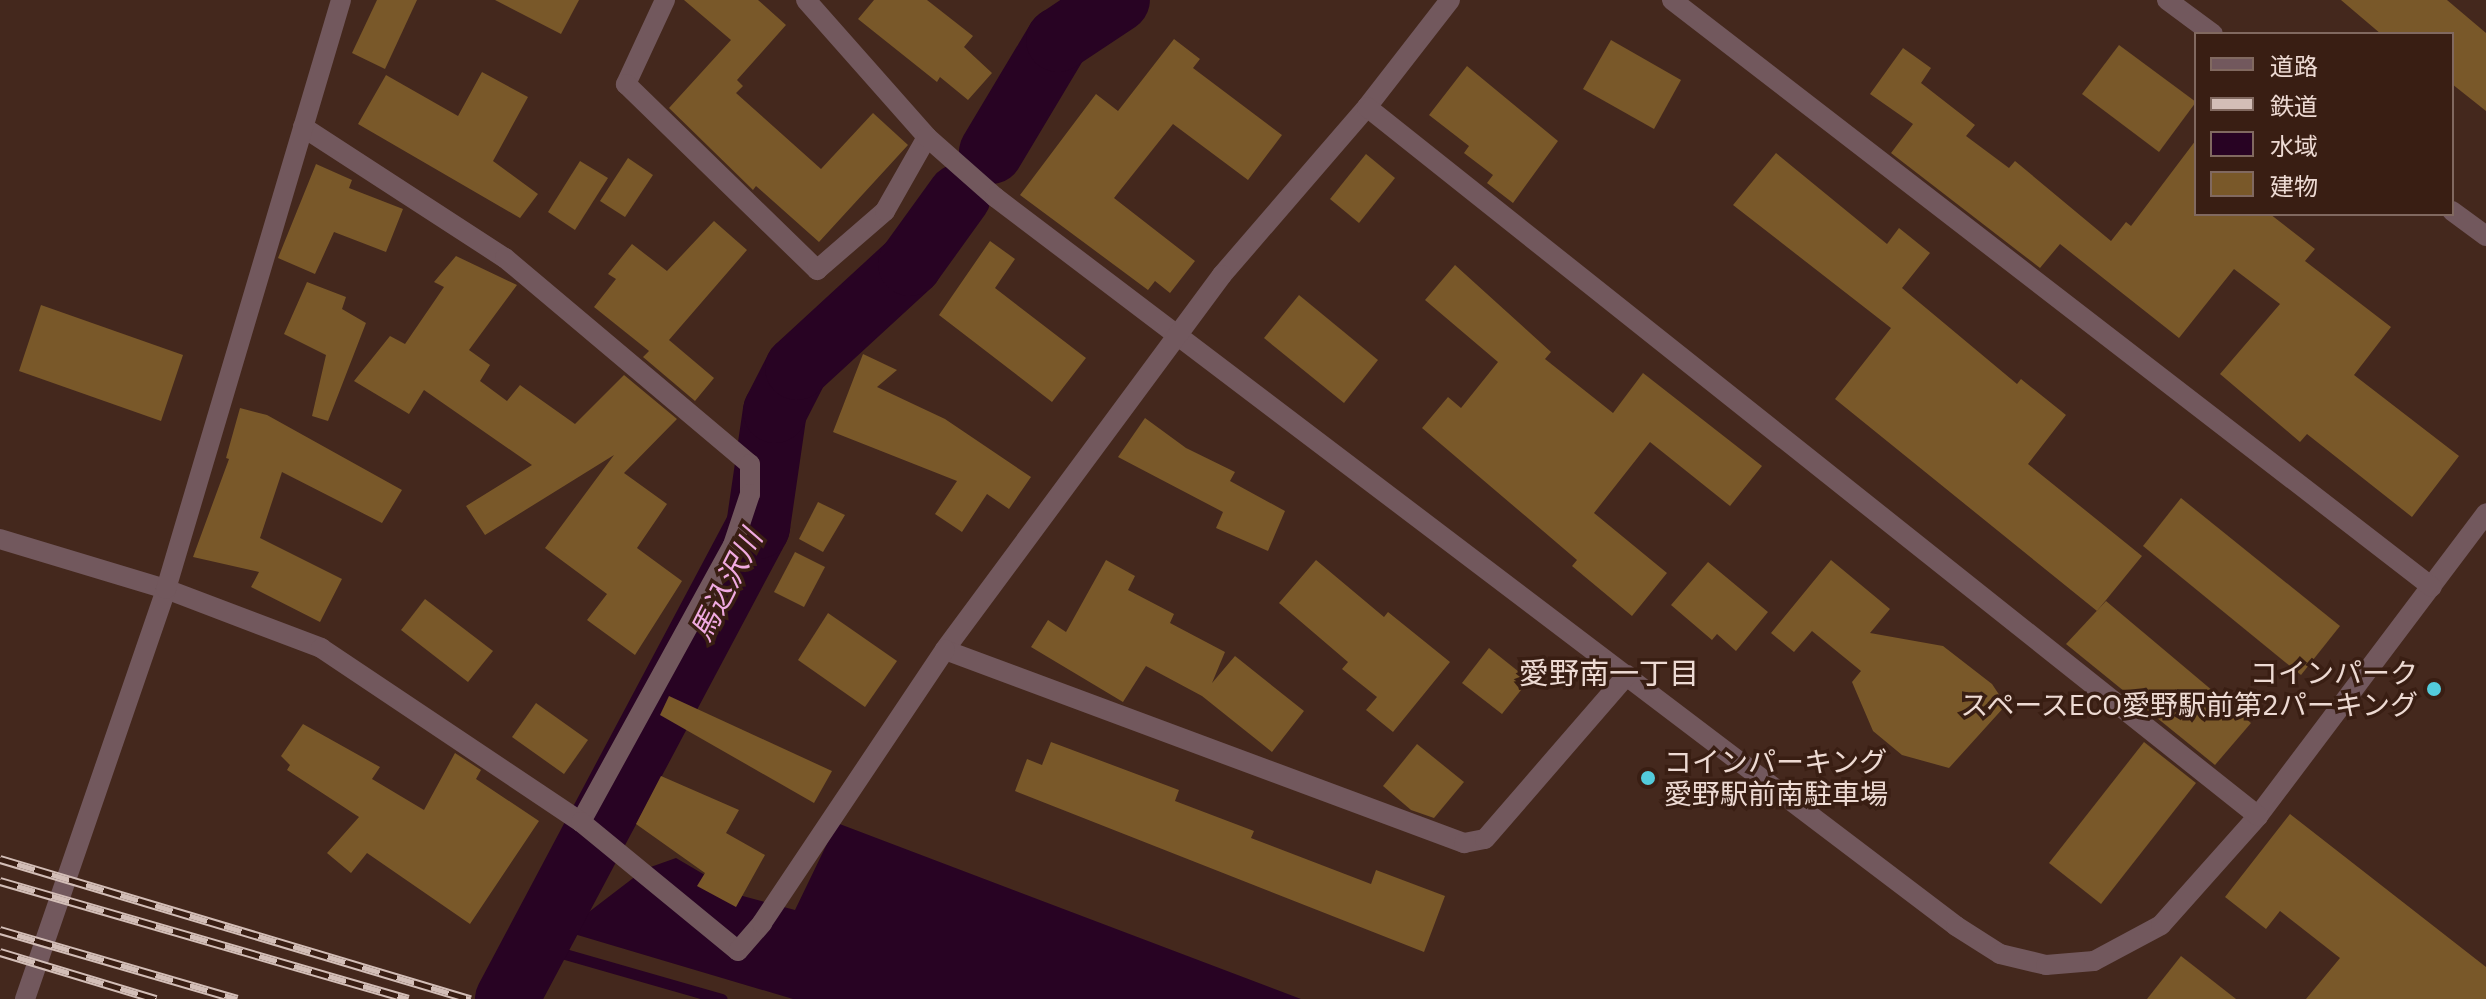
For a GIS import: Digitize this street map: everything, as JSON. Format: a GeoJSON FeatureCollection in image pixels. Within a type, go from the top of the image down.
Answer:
{"type":"FeatureCollection","features":[{"type":"Feature","properties":{"kind":"street"},"geometry":{"type":"LineString","coordinates":[[25,999],[166,589],[341,0]]}},
{"type":"Feature","properties":{"kind":"street"},"geometry":{"type":"LineString","coordinates":[[665,0],[626,84],[817,270],[885,211],[927,137]]}},
{"type":"Feature","properties":{"kind":"street"},"geometry":{"type":"LineString","coordinates":[[806,0],[927,137],[995,197],[1175,337],[1956,926],[2000,954],[2046,965],[2094,961],[2161,925],[2258,816],[2486,513]]}},
{"type":"Feature","properties":{"kind":"street"},"geometry":{"type":"LineString","coordinates":[[0,539],[166,589],[321,648],[581,822],[738,951],[762,923],[945,650],[1175,337],[1222,275],[1367,107],[1450,0]]}},
{"type":"Feature","properties":{"kind":"street"},"geometry":{"type":"LineString","coordinates":[[1672,0],[2432,587]]}},
{"type":"Feature","properties":{"kind":"street"},"geometry":{"type":"LineString","coordinates":[[2167,0],[2210,32]]}},
{"type":"Feature","properties":{"kind":"street"},"geometry":{"type":"LineString","coordinates":[[1367,107],[2258,816]]}},
{"type":"Feature","properties":{"kind":"street"},"geometry":{"type":"LineString","coordinates":[[303,127],[505,258],[750,464],[750,494],[733,545],[581,822]]}},
{"type":"Feature","properties":{"kind":"street"},"geometry":{"type":"LineString","coordinates":[[2454,212],[2486,236]]}},
{"type":"Feature","properties":{"kind":"street"},"geometry":{"type":"LineString","coordinates":[[945,650],[1464,843],[1485,839],[1627,675]]}},
{"type":"Feature","properties":{"kind":"water"},"geometry":{"type":"Polygon","coordinates":[[[837,823],[1301,999],[793,999],[564,931],[645,869],[676,858],[739,895],[795,910],[837,823]]]}},
{"type":"Feature","properties":{"kind":"building"},"geometry":{"type":"Polygon","coordinates":[[[377,0],[417,0],[385,69],[352,53],[377,0]]]}},
{"type":"Feature","properties":{"kind":"building"},"geometry":{"type":"Polygon","coordinates":[[[495,0],[579,0],[561,34],[495,0]]]}},
{"type":"Feature","properties":{"kind":"building"},"geometry":{"type":"Polygon","coordinates":[[[684,0],[758,0],[786,25],[737,80],[743,86],[736,93],[821,169],[873,113],[908,145],[819,242],[756,186],[753,190],[669,108],[731,40],[684,0]]]}},
{"type":"Feature","properties":{"kind":"building"},"geometry":{"type":"Polygon","coordinates":[[[874,0],[927,0],[973,36],[964,47],[992,73],[968,100],[940,77],[937,82],[858,19],[874,0]]]}},
{"type":"Feature","properties":{"kind":"building"},"geometry":{"type":"Polygon","coordinates":[[[2341,0],[2447,0],[2486,33],[2486,111],[2454,86],[2454,32],[2379,32],[2341,0]]]}},
{"type":"Feature","properties":{"kind":"building"},"geometry":{"type":"Polygon","coordinates":[[[1174,39],[1200,59],[1193,68],[1282,135],[1248,180],[1173,124],[1114,198],[1195,261],[1170,293],[1155,281],[1148,290],[1020,195],[1096,94],[1118,111],[1174,39]]]}},
{"type":"Feature","properties":{"kind":"building"},"geometry":{"type":"Polygon","coordinates":[[[1611,40],[1681,80],[1654,129],[1583,89],[1611,40]]]}},
{"type":"Feature","properties":{"kind":"building"},"geometry":{"type":"Polygon","coordinates":[[[2119,45],[2194,101],[2194,105],[2159,152],[2082,94],[2119,45]]]}},
{"type":"Feature","properties":{"kind":"building"},"geometry":{"type":"Polygon","coordinates":[[[1903,48],[1931,68],[1921,83],[1975,125],[1966,136],[2009,168],[2015,161],[2111,241],[2126,222],[2131,226],[2194,143],[2194,216],[2273,216],[2315,249],[2305,261],[2391,327],[2354,375],[2459,456],[2412,517],[2307,434],[2300,442],[2220,374],[2280,304],[2234,269],[2179,338],[2060,244],[2040,268],[1891,153],[1913,124],[1870,94],[1903,48]]]}},
{"type":"Feature","properties":{"kind":"building"},"geometry":{"type":"Polygon","coordinates":[[[1467,66],[1558,141],[1513,203],[1487,183],[1493,175],[1464,153],[1469,146],[1429,115],[1467,66]]]}},
{"type":"Feature","properties":{"kind":"building"},"geometry":{"type":"Polygon","coordinates":[[[482,72],[528,97],[493,161],[538,194],[520,218],[358,124],[386,75],[458,116],[482,72]]]}},
{"type":"Feature","properties":{"kind":"building"},"geometry":{"type":"Polygon","coordinates":[[[1776,153],[1887,244],[1899,228],[1930,253],[1902,288],[2017,384],[2021,379],[2066,415],[2028,464],[2142,556],[2097,611],[1835,399],[1891,328],[1733,205],[1776,153]]]}},
{"type":"Feature","properties":{"kind":"building"},"geometry":{"type":"Polygon","coordinates":[[[1366,154],[1395,178],[1359,223],[1330,199],[1366,154]]]}},
{"type":"Feature","properties":{"kind":"building"},"geometry":{"type":"Polygon","coordinates":[[[628,158],[653,175],[625,217],[600,201],[628,158]]]}},
{"type":"Feature","properties":{"kind":"building"},"geometry":{"type":"Polygon","coordinates":[[[580,161],[608,178],[575,230],[548,212],[580,161]]]}},
{"type":"Feature","properties":{"kind":"building"},"geometry":{"type":"Polygon","coordinates":[[[316,164],[352,180],[349,188],[403,209],[386,252],[334,232],[315,274],[278,258],[316,164]]]}},
{"type":"Feature","properties":{"kind":"building"},"geometry":{"type":"Polygon","coordinates":[[[714,221],[747,250],[669,340],[714,378],[695,401],[643,357],[649,351],[594,307],[616,279],[608,274],[632,244],[667,271],[714,221]]]}},
{"type":"Feature","properties":{"kind":"building"},"geometry":{"type":"Polygon","coordinates":[[[990,241],[1015,259],[995,288],[1086,358],[1052,402],[939,315],[990,241]]]}},
{"type":"Feature","properties":{"kind":"building"},"geometry":{"type":"Polygon","coordinates":[[[456,256],[517,285],[469,350],[490,365],[480,381],[507,401],[520,385],[575,424],[624,375],[677,419],[624,473],[667,504],[637,548],[682,581],[635,655],[587,620],[607,594],[545,548],[614,455],[485,535],[466,506],[532,465],[424,390],[409,414],[354,381],[390,336],[405,344],[444,287],[434,282],[456,256]]]}},
{"type":"Feature","properties":{"kind":"building"},"geometry":{"type":"Polygon","coordinates":[[[1455,265],[1551,352],[1545,359],[1613,413],[1643,373],[1762,466],[1730,506],[1650,442],[1594,513],[1667,573],[1632,616],[1572,566],[1577,560],[1422,428],[1448,397],[1461,408],[1498,362],[1425,300],[1455,265]]]}},
{"type":"Feature","properties":{"kind":"building"},"geometry":{"type":"Polygon","coordinates":[[[307,282],[346,297],[342,309],[366,323],[328,421],[312,416],[326,355],[284,334],[307,282]]]}},
{"type":"Feature","properties":{"kind":"building"},"geometry":{"type":"Polygon","coordinates":[[[1299,295],[1378,360],[1344,403],[1264,338],[1299,295]]]}},
{"type":"Feature","properties":{"kind":"building"},"geometry":{"type":"Polygon","coordinates":[[[41,305],[183,355],[161,421],[19,371],[41,305]]]}},
{"type":"Feature","properties":{"kind":"building"},"geometry":{"type":"Polygon","coordinates":[[[863,354],[897,370],[877,387],[945,419],[1031,477],[1009,509],[987,494],[962,532],[935,514],[957,481],[833,432],[863,354]]]}},
{"type":"Feature","properties":{"kind":"building"},"geometry":{"type":"Polygon","coordinates":[[[240,408],[267,415],[402,490],[382,523],[282,472],[260,538],[342,579],[320,622],[251,587],[259,572],[193,557],[229,459],[226,458],[240,408]]]}},
{"type":"Feature","properties":{"kind":"building"},"geometry":{"type":"Polygon","coordinates":[[[1145,418],[1186,448],[1235,472],[1230,481],[1285,511],[1268,551],[1216,528],[1223,512],[1118,457],[1145,418]]]}},
{"type":"Feature","properties":{"kind":"building"},"geometry":{"type":"Polygon","coordinates":[[[2181,498],[2340,626],[2301,675],[2143,546],[2181,498]]]}},
{"type":"Feature","properties":{"kind":"building"},"geometry":{"type":"Polygon","coordinates":[[[818,502],[845,515],[823,552],[799,539],[818,502]]]}},
{"type":"Feature","properties":{"kind":"building"},"geometry":{"type":"Polygon","coordinates":[[[795,552],[825,567],[804,607],[774,592],[795,552]]]}},
{"type":"Feature","properties":{"kind":"building"},"geometry":{"type":"Polygon","coordinates":[[[1106,560],[1135,576],[1128,590],[1174,614],[1170,623],[1225,652],[1212,683],[1235,656],[1304,711],[1272,752],[1202,696],[1146,666],[1123,702],[1031,647],[1048,620],[1066,632],[1106,560]]]}},
{"type":"Feature","properties":{"kind":"building"},"geometry":{"type":"Polygon","coordinates":[[[1316,560],[1384,617],[1388,612],[1450,662],[1393,732],[1366,710],[1377,697],[1342,669],[1348,662],[1279,603],[1316,560]]]}},
{"type":"Feature","properties":{"kind":"building"},"geometry":{"type":"Polygon","coordinates":[[[1831,560],[1890,609],[1870,633],[1943,646],[1992,684],[2006,705],[1949,768],[1902,755],[1873,731],[1852,682],[1861,671],[1812,631],[1794,652],[1771,633],[1831,560]]]}},
{"type":"Feature","properties":{"kind":"building"},"geometry":{"type":"Polygon","coordinates":[[[1708,562],[1768,612],[1736,651],[1717,634],[1712,640],[1671,605],[1708,562]]]}},
{"type":"Feature","properties":{"kind":"building"},"geometry":{"type":"Polygon","coordinates":[[[425,599],[493,651],[468,682],[401,630],[425,599]]]}},
{"type":"Feature","properties":{"kind":"building"},"geometry":{"type":"Polygon","coordinates":[[[2106,601],[2251,723],[2215,765],[2066,644],[2106,601]]]}},
{"type":"Feature","properties":{"kind":"building"},"geometry":{"type":"Polygon","coordinates":[[[828,613],[897,661],[865,707],[798,660],[828,613]]]}},
{"type":"Feature","properties":{"kind":"building"},"geometry":{"type":"Polygon","coordinates":[[[1489,648],[1529,680],[1502,714],[1462,683],[1489,648]]]}},
{"type":"Feature","properties":{"kind":"building"},"geometry":{"type":"Polygon","coordinates":[[[669,696],[832,771],[814,803],[660,715],[669,696]]]}},
{"type":"Feature","properties":{"kind":"building"},"geometry":{"type":"Polygon","coordinates":[[[536,703],[588,740],[564,774],[512,737],[536,703]]]}},
{"type":"Feature","properties":{"kind":"building"},"geometry":{"type":"Polygon","coordinates":[[[303,724],[380,767],[372,779],[424,810],[455,753],[481,770],[476,779],[539,821],[470,924],[367,853],[351,873],[327,853],[359,817],[287,770],[290,765],[281,756],[303,724]]]}},
{"type":"Feature","properties":{"kind":"building"},"geometry":{"type":"Polygon","coordinates":[[[1051,742],[1179,790],[1175,801],[1254,831],[1251,838],[1371,884],[1376,870],[1445,896],[1424,952],[1015,791],[1027,759],[1042,765],[1051,742]]]}},
{"type":"Feature","properties":{"kind":"building"},"geometry":{"type":"Polygon","coordinates":[[[2144,742],[2196,783],[2101,904],[2049,863],[2144,742]]]}},
{"type":"Feature","properties":{"kind":"building"},"geometry":{"type":"Polygon","coordinates":[[[1417,744],[1464,782],[1434,818],[1411,810],[1383,786],[1417,744]]]}},
{"type":"Feature","properties":{"kind":"building"},"geometry":{"type":"Polygon","coordinates":[[[661,776],[739,810],[726,833],[765,855],[736,907],[697,886],[705,873],[636,824],[661,776]]]}},
{"type":"Feature","properties":{"kind":"building"},"geometry":{"type":"Polygon","coordinates":[[[2290,814],[2486,967],[2486,999],[2306,999],[2340,958],[2280,911],[2266,929],[2225,897],[2290,814]]]}},
{"type":"Feature","properties":{"kind":"building"},"geometry":{"type":"Polygon","coordinates":[[[2181,956],[2236,999],[2147,999],[2181,956]]]}},
{"type":"Feature","properties":{"kind":"waterway","name":"馬込沢川"},"geometry":{"type":"LineString","coordinates":[[991,152],[1058,40],[1118,0]]}},
{"type":"Feature","properties":{"kind":"waterway","name":"馬込沢川"},"geometry":{"type":"LineString","coordinates":[[507,999],[758,527],[775,411],[797,368],[910,264],[959,196]]}},
{"type":"Feature","properties":{"kind":"waterway"},"geometry":{"type":"LineString","coordinates":[[511,985],[537,946],[722,999]]}},
{"type":"Feature","properties":{"kind":"railway"},"geometry":{"type":"LineString","coordinates":[[0,859],[471,999]]}},
{"type":"Feature","properties":{"kind":"railway"},"geometry":{"type":"LineString","coordinates":[[0,881],[408,999]]}},
{"type":"Feature","properties":{"kind":"railway"},"geometry":{"type":"LineString","coordinates":[[0,930],[237,999]]}},
{"type":"Feature","properties":{"kind":"railway"},"geometry":{"type":"LineString","coordinates":[[0,952],[156,999]]}},
{"type":"Feature","properties":{"kind":"place","name":"コインパーク スペースECO愛野駅前第2パーキング"},"geometry":{"type":"Point","coordinates":[2434,689]}},
{"type":"Feature","properties":{"kind":"place","name":"コインパーキング 愛野駅前南駐車場"},"geometry":{"type":"Point","coordinates":[1648,778]}},
{"type":"Feature","properties":{"kind":"district","name":"愛野南一丁目"},"geometry":{"type":"Point","coordinates":[1609,673]}}]}
